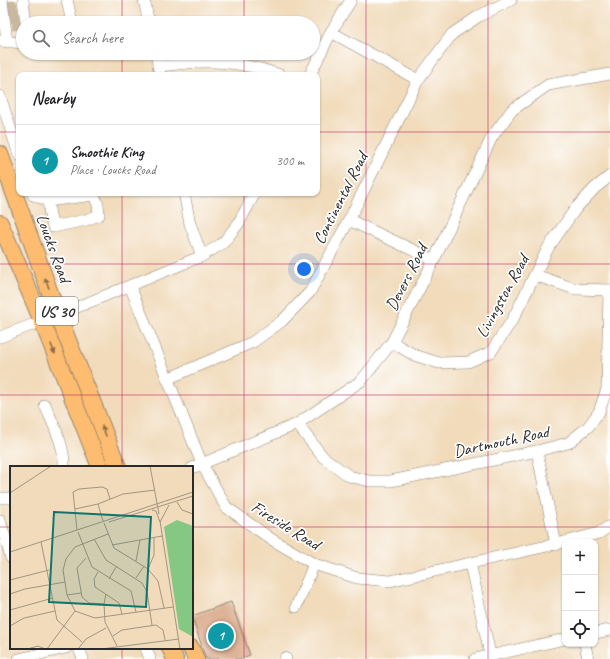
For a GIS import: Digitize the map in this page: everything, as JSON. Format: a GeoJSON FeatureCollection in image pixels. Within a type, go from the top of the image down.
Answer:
{"type":"FeatureCollection","features":[{"type":"Feature","properties":{"kind":"highway","name":"Loucks Road"},"geometry":{"type":"LineString","coordinates":[[0,154],[58,316],[118,466]]}},
{"type":"Feature","properties":{"kind":"highway","name":"US 30"},"geometry":{"type":"LineString","coordinates":[[0,223],[42,321],[100,466]]}},
{"type":"Feature","properties":{"kind":"highway"},"geometry":{"type":"LineString","coordinates":[[170,649],[175,659]]}},
{"type":"Feature","properties":{"kind":"highway"},"geometry":{"type":"LineString","coordinates":[[191,649],[196,659]]}},
{"type":"Feature","properties":{"kind":"street"},"geometry":{"type":"LineString","coordinates":[[67,0],[70,16]]}},
{"type":"Feature","properties":{"kind":"street"},"geometry":{"type":"LineString","coordinates":[[144,0],[147,16]]}},
{"type":"Feature","properties":{"kind":"street"},"geometry":{"type":"LineString","coordinates":[[320,55],[331,32],[351,0]]}},
{"type":"Feature","properties":{"kind":"street","name":"Continental Road"},"geometry":{"type":"LineString","coordinates":[[167,379],[253,342],[282,321],[310,292],[349,220],[418,80],[452,34],[479,16],[511,0]]}},
{"type":"Feature","properties":{"kind":"street"},"geometry":{"type":"LineString","coordinates":[[16,15],[4,41],[16,42]]}},
{"type":"Feature","properties":{"kind":"street"},"geometry":{"type":"LineString","coordinates":[[331,32],[418,80]]}},
{"type":"Feature","properties":{"kind":"street"},"geometry":{"type":"LineString","coordinates":[[157,60],[159,71],[204,62],[236,63],[259,67],[272,72]]}},
{"type":"Feature","properties":{"kind":"street"},"geometry":{"type":"LineString","coordinates":[[311,72],[317,60]]}},
{"type":"Feature","properties":{"kind":"street","name":"Devers Road"},"geometry":{"type":"LineString","coordinates":[[197,466],[297,424],[361,381],[392,342],[434,260],[492,137],[512,110],[548,85],[610,74]]}},
{"type":"Feature","properties":{"kind":"street"},"geometry":{"type":"LineString","coordinates":[[0,96],[16,146]]}},
{"type":"Feature","properties":{"kind":"street","name":"Livingston Road"},"geometry":{"type":"LineString","coordinates":[[392,342],[414,355],[439,363],[468,362],[491,352],[513,319],[548,248],[576,208],[595,188],[610,176]]}},
{"type":"Feature","properties":{"kind":"street"},"geometry":{"type":"LineString","coordinates":[[17,201],[28,196]]}},
{"type":"Feature","properties":{"kind":"street"},"geometry":{"type":"LineString","coordinates":[[37,196],[48,201],[86,196]]}},
{"type":"Feature","properties":{"kind":"street"},"geometry":{"type":"LineString","coordinates":[[48,201],[53,227],[86,220],[99,215],[98,205],[94,196]]}},
{"type":"Feature","properties":{"kind":"street"},"geometry":{"type":"LineString","coordinates":[[185,196],[190,224],[202,256]]}},
{"type":"Feature","properties":{"kind":"street"},"geometry":{"type":"LineString","coordinates":[[58,316],[202,256],[223,242],[238,224],[253,196]]}},
{"type":"Feature","properties":{"kind":"street"},"geometry":{"type":"LineString","coordinates":[[349,220],[434,260]]}},
{"type":"Feature","properties":{"kind":"street"},"geometry":{"type":"LineString","coordinates":[[535,275],[576,289],[610,290]]}},
{"type":"Feature","properties":{"kind":"street","name":"Fireside Road"},"geometry":{"type":"LineString","coordinates":[[130,286],[167,379],[197,466],[226,506],[271,539],[314,564],[357,578],[390,581],[562,543]]}},
{"type":"Feature","properties":{"kind":"street","name":"Dartmouth Road"},"geometry":{"type":"LineString","coordinates":[[297,424],[323,457],[349,476],[369,481],[391,481],[537,451],[568,443],[588,427],[599,412],[607,388],[610,290]]}},
{"type":"Feature","properties":{"kind":"street"},"geometry":{"type":"LineString","coordinates":[[0,337],[42,321]]}},
{"type":"Feature","properties":{"kind":"street"},"geometry":{"type":"LineString","coordinates":[[45,405],[62,448],[64,466]]}},
{"type":"Feature","properties":{"kind":"street"},"geometry":{"type":"LineString","coordinates":[[537,451],[562,543]]}},
{"type":"Feature","properties":{"kind":"street"},"geometry":{"type":"LineString","coordinates":[[0,517],[10,518]]}},
{"type":"Feature","properties":{"kind":"street"},"geometry":{"type":"LineString","coordinates":[[0,520],[10,555]]}},
{"type":"Feature","properties":{"kind":"street","name":"Fireside Road"},"geometry":{"type":"LineString","coordinates":[[577,539],[599,533],[610,526]]}},
{"type":"Feature","properties":{"kind":"street"},"geometry":{"type":"LineString","coordinates":[[470,563],[490,657]]}},
{"type":"Feature","properties":{"kind":"street"},"geometry":{"type":"LineString","coordinates":[[296,607],[314,564]]}},
{"type":"Feature","properties":{"kind":"street"},"geometry":{"type":"LineString","coordinates":[[598,632],[610,630]]}},
{"type":"Feature","properties":{"kind":"street"},"geometry":{"type":"LineString","coordinates":[[475,659],[490,657],[562,640]]}},
{"type":"Feature","properties":{"kind":"street"},"geometry":{"type":"LineString","coordinates":[[586,647],[588,659]]}},
{"type":"Feature","properties":{"kind":"street"},"geometry":{"type":"LineString","coordinates":[[19,659],[62,649]]}},
{"type":"Feature","properties":{"kind":"street"},"geometry":{"type":"LineString","coordinates":[[79,649],[82,659]]}},
{"type":"Feature","properties":{"kind":"street"},"geometry":{"type":"LineString","coordinates":[[146,649],[150,659]]}},
{"type":"Feature","properties":{"kind":"building"},"geometry":{"type":"Polygon","coordinates":[[[231,602],[250,655],[239,659],[206,659],[193,616],[231,602]]]}},
{"type":"Feature","properties":{"kind":"tunnel"},"geometry":{"type":"LineString","coordinates":[[8,7],[17,5]]}},
{"type":"Feature","properties":{"kind":"tunnel"},"geometry":{"type":"LineString","coordinates":[[10,17],[19,15]]}},
{"type":"Feature","properties":{"kind":"tunnel"},"geometry":{"type":"LineString","coordinates":[[12,25],[16,25]]}},
{"type":"Feature","properties":{"kind":"place","name":"Smoothie King"},"geometry":{"type":"Point","coordinates":[221,636]}}]}
